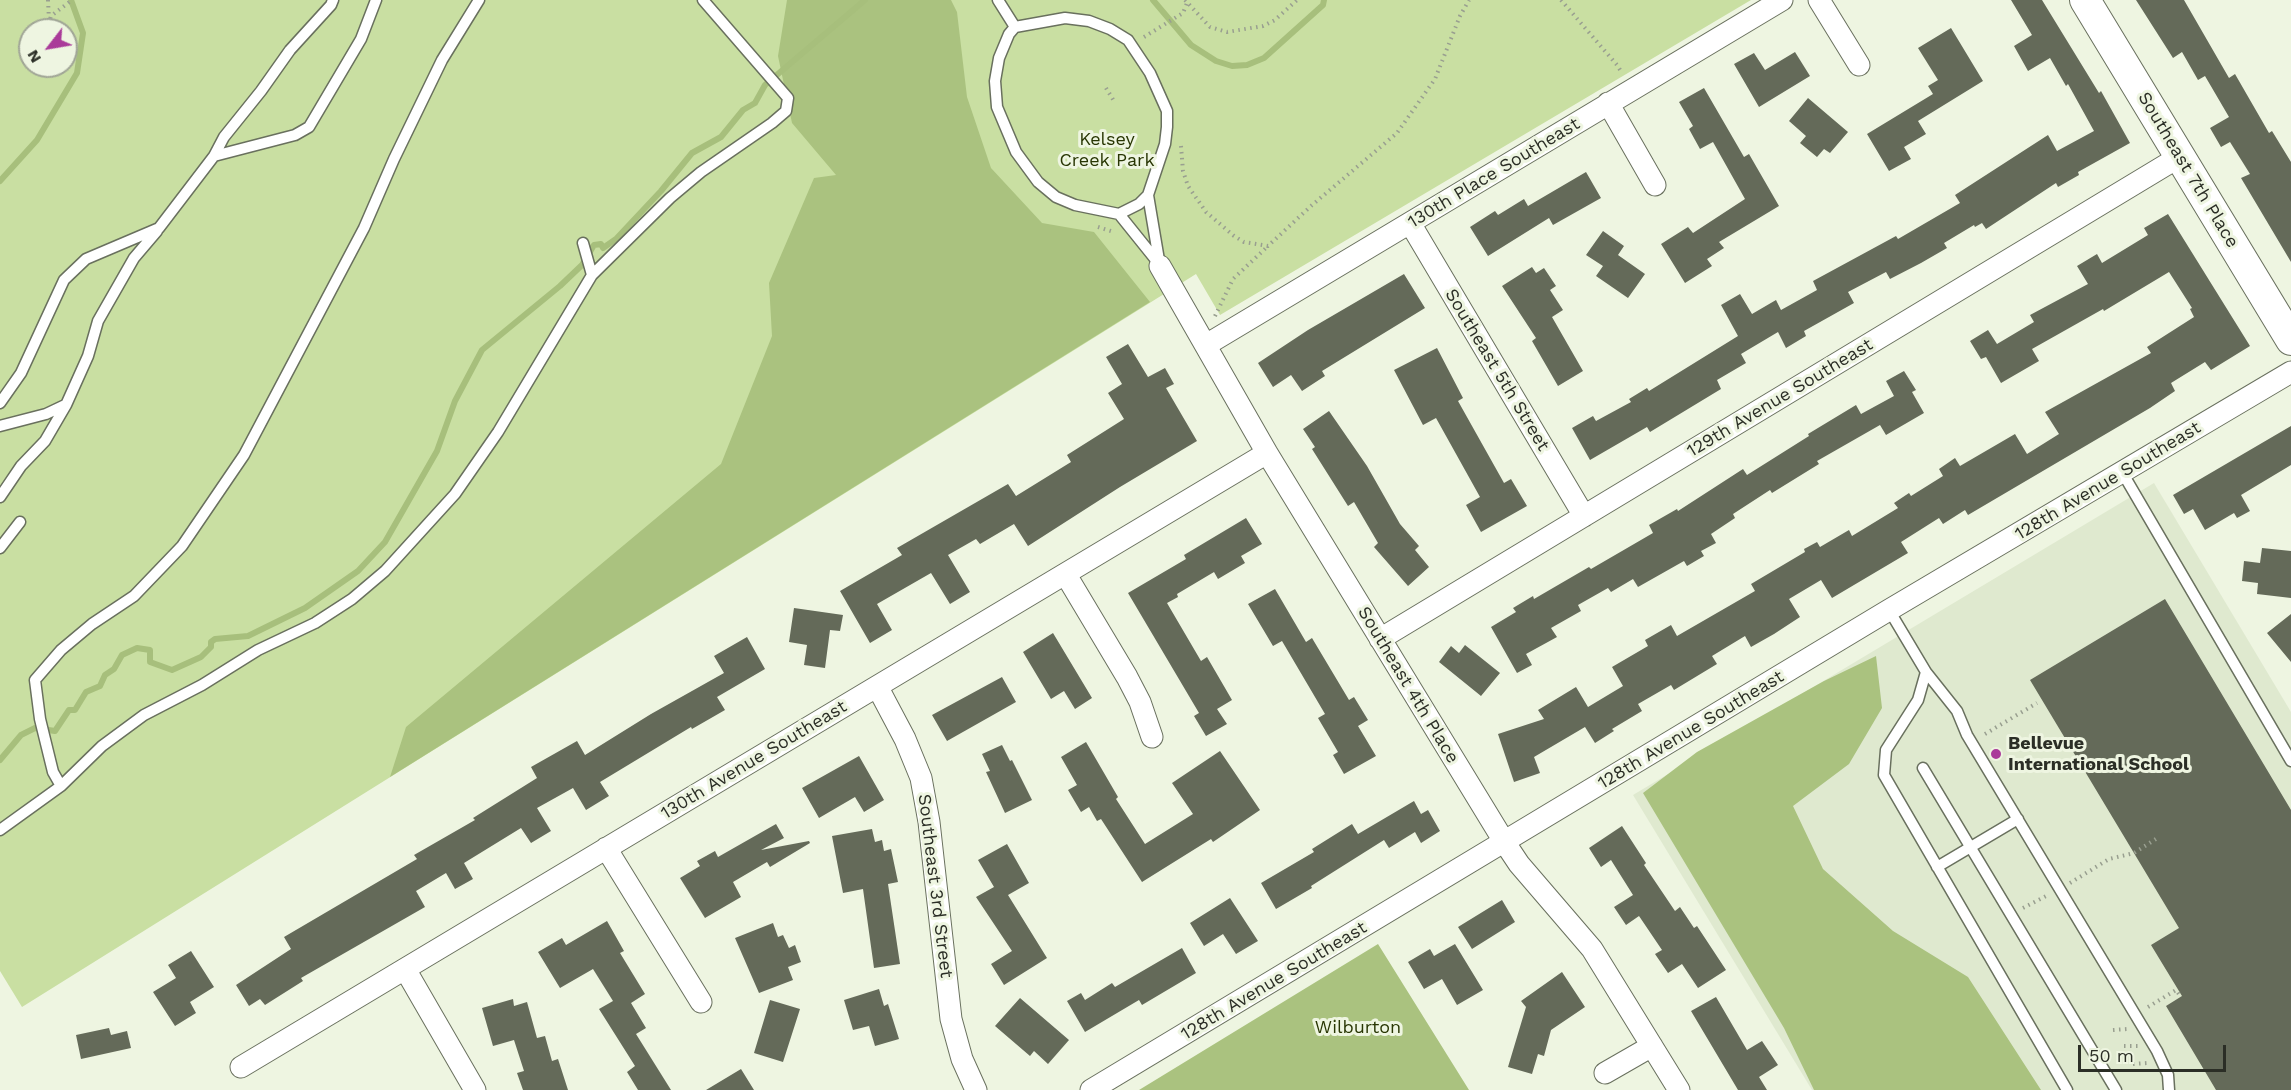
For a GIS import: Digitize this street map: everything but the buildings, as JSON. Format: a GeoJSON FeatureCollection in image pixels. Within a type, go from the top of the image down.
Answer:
{"type":"FeatureCollection","features":[{"type":"Feature","properties":{"kind":"street","name":"130th Place Southeast"},"geometry":{"type":"LineString","coordinates":[[1206,345],[1782,0]]}},
{"type":"Feature","properties":{"kind":"street"},"geometry":{"type":"LineString","coordinates":[[1819,0],[1859,65]]}},
{"type":"Feature","properties":{"kind":"street","name":"Southeast 7th Place"},"geometry":{"type":"LineString","coordinates":[[2085,0],[2291,339]]}},
{"type":"Feature","properties":{"kind":"street"},"geometry":{"type":"LineString","coordinates":[[1608,103],[1655,185]]}},
{"type":"Feature","properties":{"kind":"street","name":"129th Avenue Southeast"},"geometry":{"type":"LineString","coordinates":[[1380,639],[2179,157]]}},
{"type":"Feature","properties":{"kind":"street","name":"Southeast 5th Street"},"geometry":{"type":"LineString","coordinates":[[1410,223],[1584,516]]}},
{"type":"Feature","properties":{"kind":"street","name":"Southeast 4th Place"},"geometry":{"type":"LineString","coordinates":[[1160,266],[1267,453],[1505,843],[1519,864],[1592,949],[1679,1090]]}},
{"type":"Feature","properties":{"kind":"street","name":"128th Avenue Southeast"},"geometry":{"type":"LineString","coordinates":[[1091,1090],[1889,610],[2291,372]]}},
{"type":"Feature","properties":{"kind":"street","name":"130th Avenue Southeast"},"geometry":{"type":"LineString","coordinates":[[241,1067],[878,688],[1267,453]]}},
{"type":"Feature","properties":{"kind":"street"},"geometry":{"type":"LineString","coordinates":[[1066,575],[1140,702],[1152,737]]}},
{"type":"Feature","properties":{"kind":"street","name":"Southeast 3rd Street"},"geometry":{"type":"LineString","coordinates":[[878,688],[914,759],[921,778],[929,822],[951,1019],[962,1059],[976,1090]]}},
{"type":"Feature","properties":{"kind":"street"},"geometry":{"type":"LineString","coordinates":[[606,848],[701,1002]]}},
{"type":"Feature","properties":{"kind":"street"},"geometry":{"type":"LineString","coordinates":[[405,969],[475,1090]]}},
{"type":"Feature","properties":{"kind":"street"},"geometry":{"type":"LineString","coordinates":[[1605,1073],[1652,1046]]}},
{"type":"Feature","properties":{"kind":"lane"},"geometry":{"type":"LineString","coordinates":[[0,497],[21,466],[45,441],[66,405],[88,356],[98,321],[134,258],[214,156],[224,137],[290,50],[333,0]]}},
{"type":"Feature","properties":{"kind":"lane"},"geometry":{"type":"LineString","coordinates":[[214,156],[295,135],[309,127],[361,39],[376,0]]}},
{"type":"Feature","properties":{"kind":"lane"},"geometry":{"type":"LineString","coordinates":[[62,786],[53,772],[40,719],[35,680],[69,644],[92,624],[134,596],[182,546],[244,455],[364,228],[394,159],[442,60],[479,0]]}},
{"type":"Feature","properties":{"kind":"lane"},"geometry":{"type":"LineString","coordinates":[[0,830],[62,786],[102,746],[144,715],[202,685],[258,650],[315,623],[352,599],[386,571],[455,494],[498,432],[592,275],[670,198],[701,172],[786,111],[788,98],[703,0]]}},
{"type":"Feature","properties":{"kind":"lane"},"geometry":{"type":"LineString","coordinates":[[998,0],[1015,27]]}},
{"type":"Feature","properties":{"kind":"lane"},"geometry":{"type":"LineString","coordinates":[[1076,18],[1110,29],[1128,40],[1150,73],[1167,111],[1165,144],[1148,195],[1139,204],[1119,214],[1075,205],[1056,197],[1038,182],[1016,152],[997,107],[996,81],[1004,44],[1015,27],[1045,20],[1076,18]]}},
{"type":"Feature","properties":{"kind":"lane"},"geometry":{"type":"LineString","coordinates":[[1148,195],[1160,266]]}},
{"type":"Feature","properties":{"kind":"lane"},"geometry":{"type":"LineString","coordinates":[[1119,214],[1160,266]]}},
{"type":"Feature","properties":{"kind":"lane"},"geometry":{"type":"LineString","coordinates":[[0,403],[21,373],[64,280],[86,259],[159,228]]}},
{"type":"Feature","properties":{"kind":"lane"},"geometry":{"type":"LineString","coordinates":[[583,243],[592,275]]}},
{"type":"Feature","properties":{"kind":"lane"},"geometry":{"type":"LineString","coordinates":[[0,426],[46,414],[66,405]]}},
{"type":"Feature","properties":{"kind":"lane"},"geometry":{"type":"LineString","coordinates":[[2122,472],[2291,761]]}},
{"type":"Feature","properties":{"kind":"lane"},"geometry":{"type":"LineString","coordinates":[[0,548],[20,522]]}},
{"type":"Feature","properties":{"kind":"lane"},"geometry":{"type":"LineString","coordinates":[[1889,610],[1926,672],[1957,711],[1967,735],[2157,1051],[2168,1075],[2169,1090]]}},
{"type":"Feature","properties":{"kind":"lane"},"geometry":{"type":"LineString","coordinates":[[1926,672],[1918,700],[1886,750],[1884,775],[2067,1090]]}},
{"type":"Feature","properties":{"kind":"lane"},"geometry":{"type":"LineString","coordinates":[[1923,768],[2116,1090]]}},
{"type":"Feature","properties":{"kind":"lane"},"geometry":{"type":"LineString","coordinates":[[1937,867],[2018,819]]}},
{"type":"Feature","properties":{"kind":"path"},"geometry":{"type":"LineString","coordinates":[[48,0],[50,18]]}},
{"type":"Feature","properties":{"kind":"path"},"geometry":{"type":"LineString","coordinates":[[50,18],[72,0]]}},
{"type":"Feature","properties":{"kind":"path"},"geometry":{"type":"LineString","coordinates":[[1186,2],[1210,27],[1227,32],[1246,30],[1269,23],[1297,0]]}},
{"type":"Feature","properties":{"kind":"path"},"geometry":{"type":"LineString","coordinates":[[1212,322],[1233,279],[1311,206],[1397,134],[1435,79],[1460,16],[1469,0]]}},
{"type":"Feature","properties":{"kind":"path"},"geometry":{"type":"LineString","coordinates":[[1561,0],[1617,65],[1631,90]]}},
{"type":"Feature","properties":{"kind":"path"},"geometry":{"type":"LineString","coordinates":[[1156,30],[1183,13],[1186,2]]}},
{"type":"Feature","properties":{"kind":"path"},"geometry":{"type":"LineString","coordinates":[[1106,88],[1114,101]]}},
{"type":"Feature","properties":{"kind":"path"},"geometry":{"type":"LineString","coordinates":[[1182,136],[1183,171],[1195,199],[1206,212],[1234,236],[1244,242],[1268,246]]}},
{"type":"Feature","properties":{"kind":"path"},"geometry":{"type":"LineString","coordinates":[[1094,226],[1112,230],[1120,239]]}},
{"type":"Feature","properties":{"kind":"path"},"geometry":{"type":"LineString","coordinates":[[1985,734],[2037,703]]}},
{"type":"Feature","properties":{"kind":"path"},"geometry":{"type":"LineString","coordinates":[[2070,883],[2109,859],[2134,853],[2160,837]]}},
{"type":"Feature","properties":{"kind":"path"},"geometry":{"type":"LineString","coordinates":[[2020,909],[2049,895]]}},
{"type":"Feature","properties":{"kind":"path"},"geometry":{"type":"LineString","coordinates":[[2148,1007],[2176,990],[2181,997]]}},
{"type":"Feature","properties":{"kind":"path"},"geometry":{"type":"LineString","coordinates":[[2113,1030],[2129,1029]]}},
{"type":"Feature","properties":{"kind":"path"},"geometry":{"type":"LineString","coordinates":[[2124,1046],[2139,1046]]}},
{"type":"Feature","properties":{"kind":"path"},"geometry":{"type":"LineString","coordinates":[[2133,1064],[2149,1063]]}},
{"type":"Feature","properties":{"kind":"shaded area","name":"Bellevue International School"},"geometry":{"type":"Polygon","coordinates":[[[2154,483],[2291,712],[2291,1090],[1812,1090],[1633,795],[2154,483]]]}},
{"type":"Feature","properties":{"kind":"green space","name":"Kelsey Creek Park"},"geometry":{"type":"Polygon","coordinates":[[[0,0],[1751,0],[1220,315],[1196,274],[22,1007],[0,971],[0,0]]]}},
{"type":"Feature","properties":{"kind":"green space"},"geometry":{"type":"Polygon","coordinates":[[[787,0],[951,0],[957,12],[967,97],[991,168],[1042,223],[1094,232],[1150,302],[390,777],[406,727],[721,464],[772,336],[769,283],[814,178],[836,175],[792,123],[778,56],[787,0]]]}},
{"type":"Feature","properties":{"kind":"green space"},"geometry":{"type":"Polygon","coordinates":[[[1876,656],[1882,708],[1849,764],[1793,806],[1823,869],[1893,931],[1968,977],[2041,1090],[1814,1090],[1784,1028],[1643,793],[1697,752],[1824,681],[1876,656]]]}},
{"type":"Feature","properties":{"kind":"green space","name":"Wilburton"},"geometry":{"type":"Polygon","coordinates":[[[1378,944],[1469,1090],[1139,1090],[1378,944]]]}},
{"type":"Feature","properties":{"kind":"waterway"},"geometry":{"type":"LineString","coordinates":[[0,181],[37,140],[77,73],[83,33],[71,0]]}},
{"type":"Feature","properties":{"kind":"waterway"},"geometry":{"type":"LineString","coordinates":[[0,760],[21,735],[35,728],[55,731],[69,710],[75,710],[86,692],[100,686],[105,675],[114,669],[122,655],[137,648],[150,650],[150,662],[172,670],[201,657],[215,639],[248,636],[305,608],[358,571],[385,542],[437,451],[455,401],[482,350],[560,286],[582,265],[594,245],[601,244],[603,248],[616,239],[661,191],[692,153],[721,137],[743,110],[755,103],[765,85],[865,0]]}},
{"type":"Feature","properties":{"kind":"waterway"},"geometry":{"type":"LineString","coordinates":[[1153,0],[1191,45],[1216,61],[1232,66],[1247,65],[1264,58],[1323,5],[1324,0]]}},
{"type":"Feature","properties":{"kind":"place","name":"Bellevue International School"},"geometry":{"type":"Point","coordinates":[1996,754]}}]}
